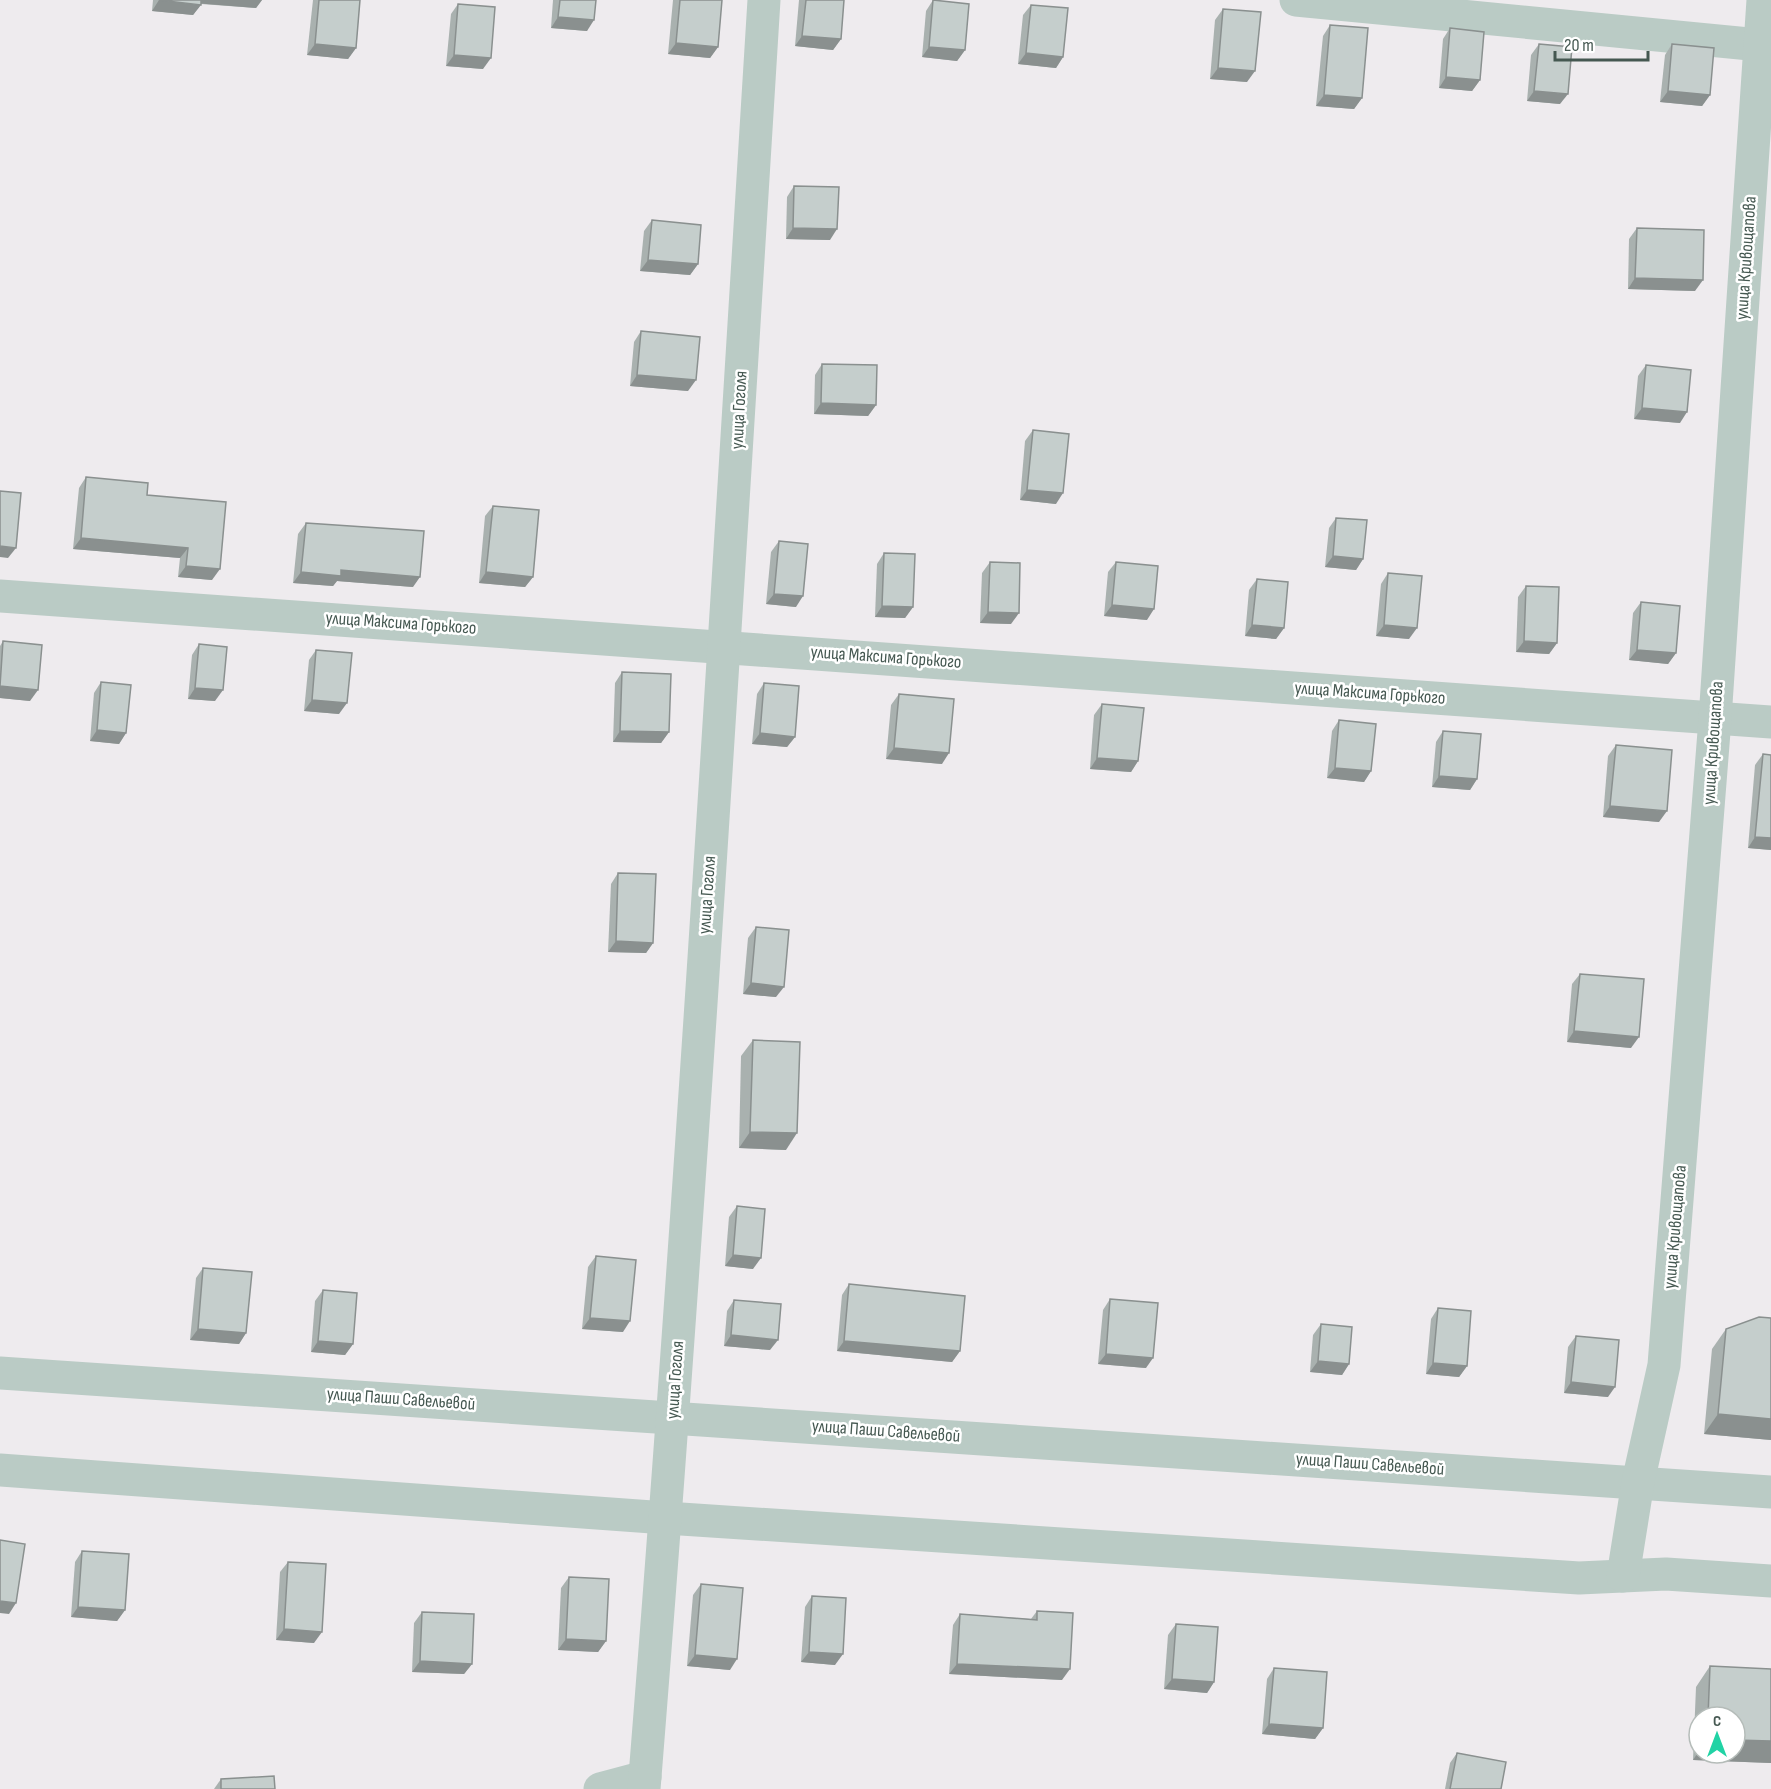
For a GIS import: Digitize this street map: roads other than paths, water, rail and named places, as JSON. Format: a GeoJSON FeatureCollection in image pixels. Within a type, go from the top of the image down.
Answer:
{"type":"FeatureCollection","features":[{"type":"Feature","properties":{"kind":"street","name":"улица Гоголя"},"geometry":{"type":"LineString","coordinates":[[645,1783],[666,1518],[764,0]]}},
{"type":"Feature","properties":{"kind":"street"},"geometry":{"type":"LineString","coordinates":[[1296,0],[1766,46]]}},
{"type":"Feature","properties":{"kind":"street","name":"улица Кривощапова"},"geometry":{"type":"LineString","coordinates":[[1623,1576],[1638,1482],[1664,1365],[1766,46],[1763,0]]}},
{"type":"Feature","properties":{"kind":"street","name":"улица Максима Горького"},"geometry":{"type":"LineString","coordinates":[[0,596],[724,645],[1771,722]]}},
{"type":"Feature","properties":{"kind":"street","name":"улица Паши Савельевой"},"geometry":{"type":"LineString","coordinates":[[0,1373],[1771,1492]]}},
{"type":"Feature","properties":{"kind":"street"},"geometry":{"type":"LineString","coordinates":[[0,1470],[666,1518],[1579,1578],[1666,1574],[1771,1581]]}},
{"type":"Feature","properties":{"kind":"street"},"geometry":{"type":"LineString","coordinates":[[600,1789],[645,1783]]}}]}
